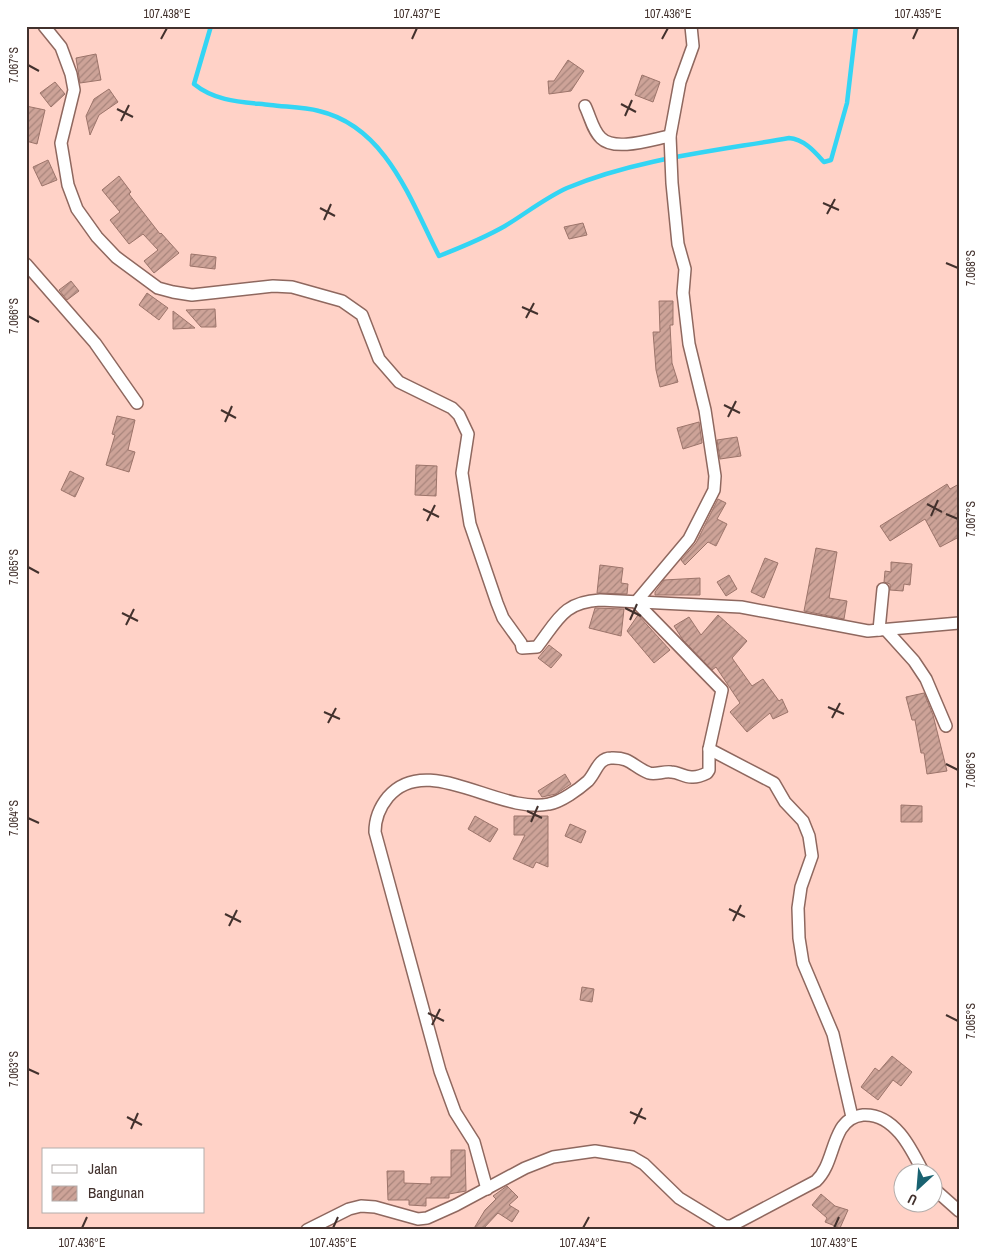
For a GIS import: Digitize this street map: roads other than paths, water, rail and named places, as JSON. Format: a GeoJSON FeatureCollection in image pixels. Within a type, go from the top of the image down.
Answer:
{"type":"FeatureCollection","features":[{"type":"Feature","properties":{"kind":"street"},"geometry":{"type":"LineString","coordinates":[[44,26],[61,47],[71,74],[74,90],[61,143],[68,185],[77,209],[97,237],[116,257],[158,288],[173,292],[192,295],[273,286],[292,287],[342,301],[362,315],[379,359],[399,382],[452,408],[459,415],[468,434],[462,473],[470,524],[486,575],[503,618],[515,632],[522,648],[532,649],[537,647],[569,607],[586,601],[742,607],[868,631],[959,623]]}},
{"type":"Feature","properties":{"kind":"street"},"geometry":{"type":"LineString","coordinates":[[636,602],[689,539],[714,490],[715,476],[707,418],[689,344],[683,293],[685,269],[678,244],[670,136],[680,82],[693,46],[691,26]]}},
{"type":"Feature","properties":{"kind":"street"},"geometry":{"type":"LineString","coordinates":[[586,106],[600,138],[612,145],[622,145],[670,136]]}},
{"type":"Feature","properties":{"kind":"street"},"geometry":{"type":"LineString","coordinates":[[26,264],[95,343],[137,403]]}},
{"type":"Feature","properties":{"kind":"street"},"geometry":{"type":"LineString","coordinates":[[883,589],[882,630],[914,661],[926,679],[946,726]]}},
{"type":"Feature","properties":{"kind":"street"},"geometry":{"type":"LineString","coordinates":[[487,1189],[474,1142],[455,1112],[440,1071],[375,832],[375,819],[382,804],[401,786],[412,781],[426,781],[468,788],[503,801],[524,806],[538,806],[552,804],[588,782],[601,761],[606,758],[631,760],[653,774],[669,772],[692,778],[707,773],[710,759],[709,749],[716,712],[722,698],[720,686],[636,602]]}},
{"type":"Feature","properties":{"kind":"street"},"geometry":{"type":"LineString","coordinates":[[709,749],[774,783],[785,802],[803,821],[809,836],[812,856],[801,887],[798,908],[799,938],[803,963],[833,1034],[852,1117]]}},
{"type":"Feature","properties":{"kind":"street"},"geometry":{"type":"LineString","coordinates":[[307,1230],[349,1209],[361,1206],[376,1207],[418,1218],[427,1218],[439,1214],[525,1168],[553,1157],[582,1152],[617,1153],[632,1157],[644,1164],[679,1198],[725,1226],[731,1226],[816,1181],[825,1171],[840,1130],[852,1117],[874,1116],[895,1128],[903,1136],[918,1164]]}},
{"type":"Feature","properties":{"kind":"street"},"geometry":{"type":"LineString","coordinates":[[942,1196],[959,1211]]}},
{"type":"Feature","properties":{"kind":"waterway"},"geometry":{"type":"LineString","coordinates":[[211,26],[194,84],[202,90],[230,100],[319,111],[343,120],[362,133],[394,169],[439,256],[497,230],[567,188],[593,178],[648,163],[789,138],[804,143],[824,162],[831,160],[847,103],[856,26]]}}]}
